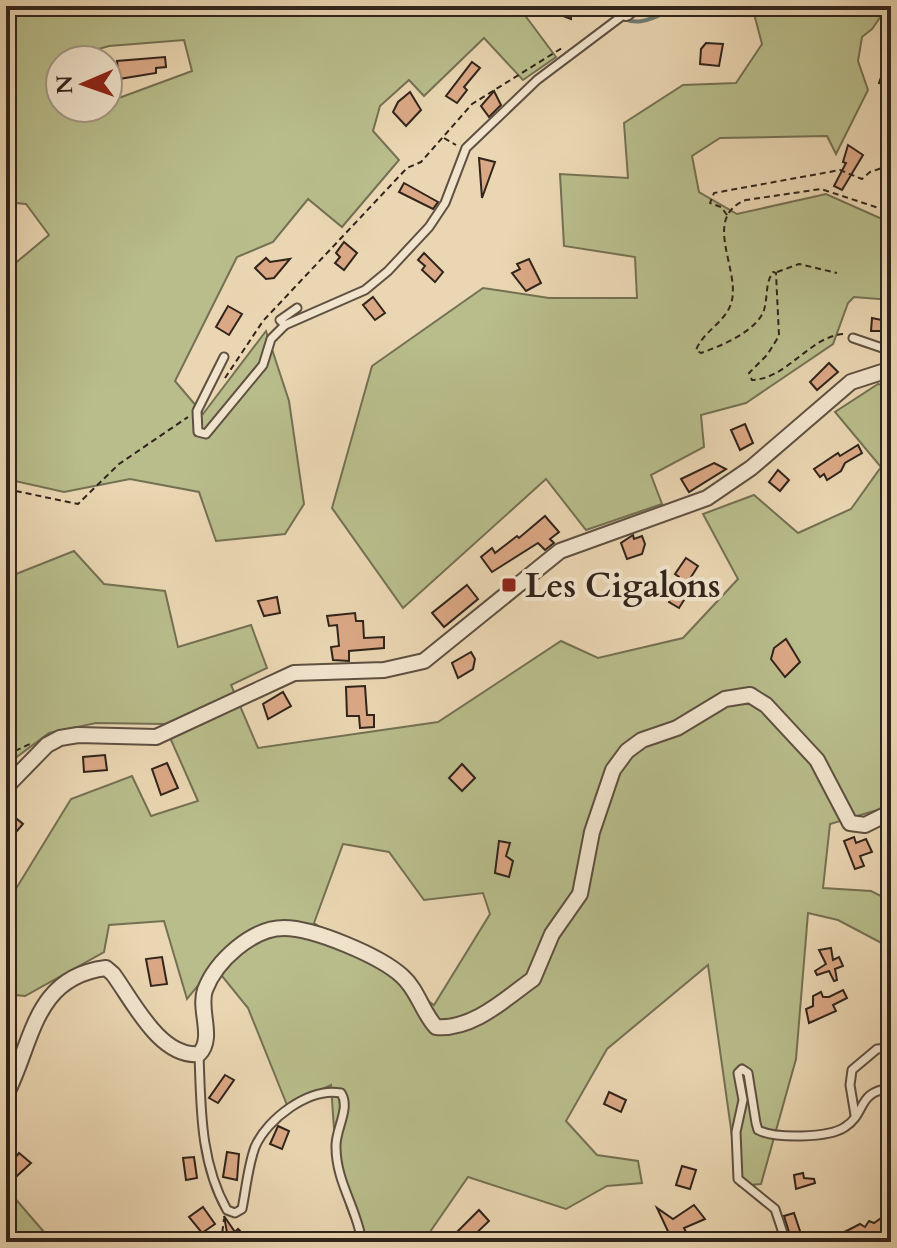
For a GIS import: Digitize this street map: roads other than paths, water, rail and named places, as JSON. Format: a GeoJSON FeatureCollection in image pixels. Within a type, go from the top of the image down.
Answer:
{"type":"FeatureCollection","features":[{"type":"Feature","properties":{"kind":"street"},"geometry":{"type":"LineString","coordinates":[[6,787],[47,745],[60,738],[78,735],[156,737],[294,673],[384,670],[424,661],[560,551],[707,498],[751,468],[851,382],[882,372],[891,374]]}},
{"type":"Feature","properties":{"kind":"street"},"geometry":{"type":"LineString","coordinates":[[6,1095],[35,1017],[46,1001],[58,988],[94,969],[106,968],[113,974],[153,1030],[182,1054],[199,1054],[207,1039],[204,992],[212,974],[222,960],[246,942],[281,927],[303,930],[361,952],[401,975],[436,1027],[453,1029],[488,1010],[533,979],[552,934],[574,906],[596,820],[613,770],[627,751],[642,740],[677,728],[725,699],[750,695],[766,705],[817,760],[839,808],[850,823],[865,825],[891,812]]}},
{"type":"Feature","properties":{"kind":"lane"},"geometry":{"type":"LineString","coordinates":[[224,357],[197,411],[198,432],[206,434],[263,365],[271,339],[285,325],[365,290],[388,271],[429,227],[445,203],[464,151],[537,80],[631,10]]}},
{"type":"Feature","properties":{"kind":"lane"},"geometry":{"type":"LineString","coordinates":[[285,325],[280,320],[297,308]]}},
{"type":"Feature","properties":{"kind":"lane"},"geometry":{"type":"LineString","coordinates":[[853,338],[891,351]]}},
{"type":"Feature","properties":{"kind":"lane"},"geometry":{"type":"LineString","coordinates":[[855,1117],[850,1085],[852,1070],[877,1049],[891,1048]]}},
{"type":"Feature","properties":{"kind":"lane"},"geometry":{"type":"LineString","coordinates":[[199,1054],[201,1127],[216,1191],[227,1210],[235,1213],[242,1209],[256,1146],[277,1117],[308,1098],[334,1091],[345,1098],[335,1145],[339,1182],[359,1222],[362,1242]]}},
{"type":"Feature","properties":{"kind":"lane"},"geometry":{"type":"LineString","coordinates":[[786,1242],[775,1209],[738,1179],[736,1132],[743,1100],[738,1073],[742,1069],[748,1073],[758,1130],[767,1135],[811,1135],[844,1129],[866,1097],[877,1090],[891,1088]]}},
{"type":"Feature","properties":{"kind":"waterway"},"geometry":{"type":"LineString","coordinates":[[614,6],[614,12],[622,18],[638,22],[679,6]]}},
{"type":"Feature","properties":{"kind":"waterway"},"geometry":{"type":"LineString","coordinates":[[783,6],[787,11],[807,6]]}},
{"type":"Feature","properties":{"kind":"place","name":"Les Cigalons"},"geometry":{"type":"Point","coordinates":[509,585]}}]}
